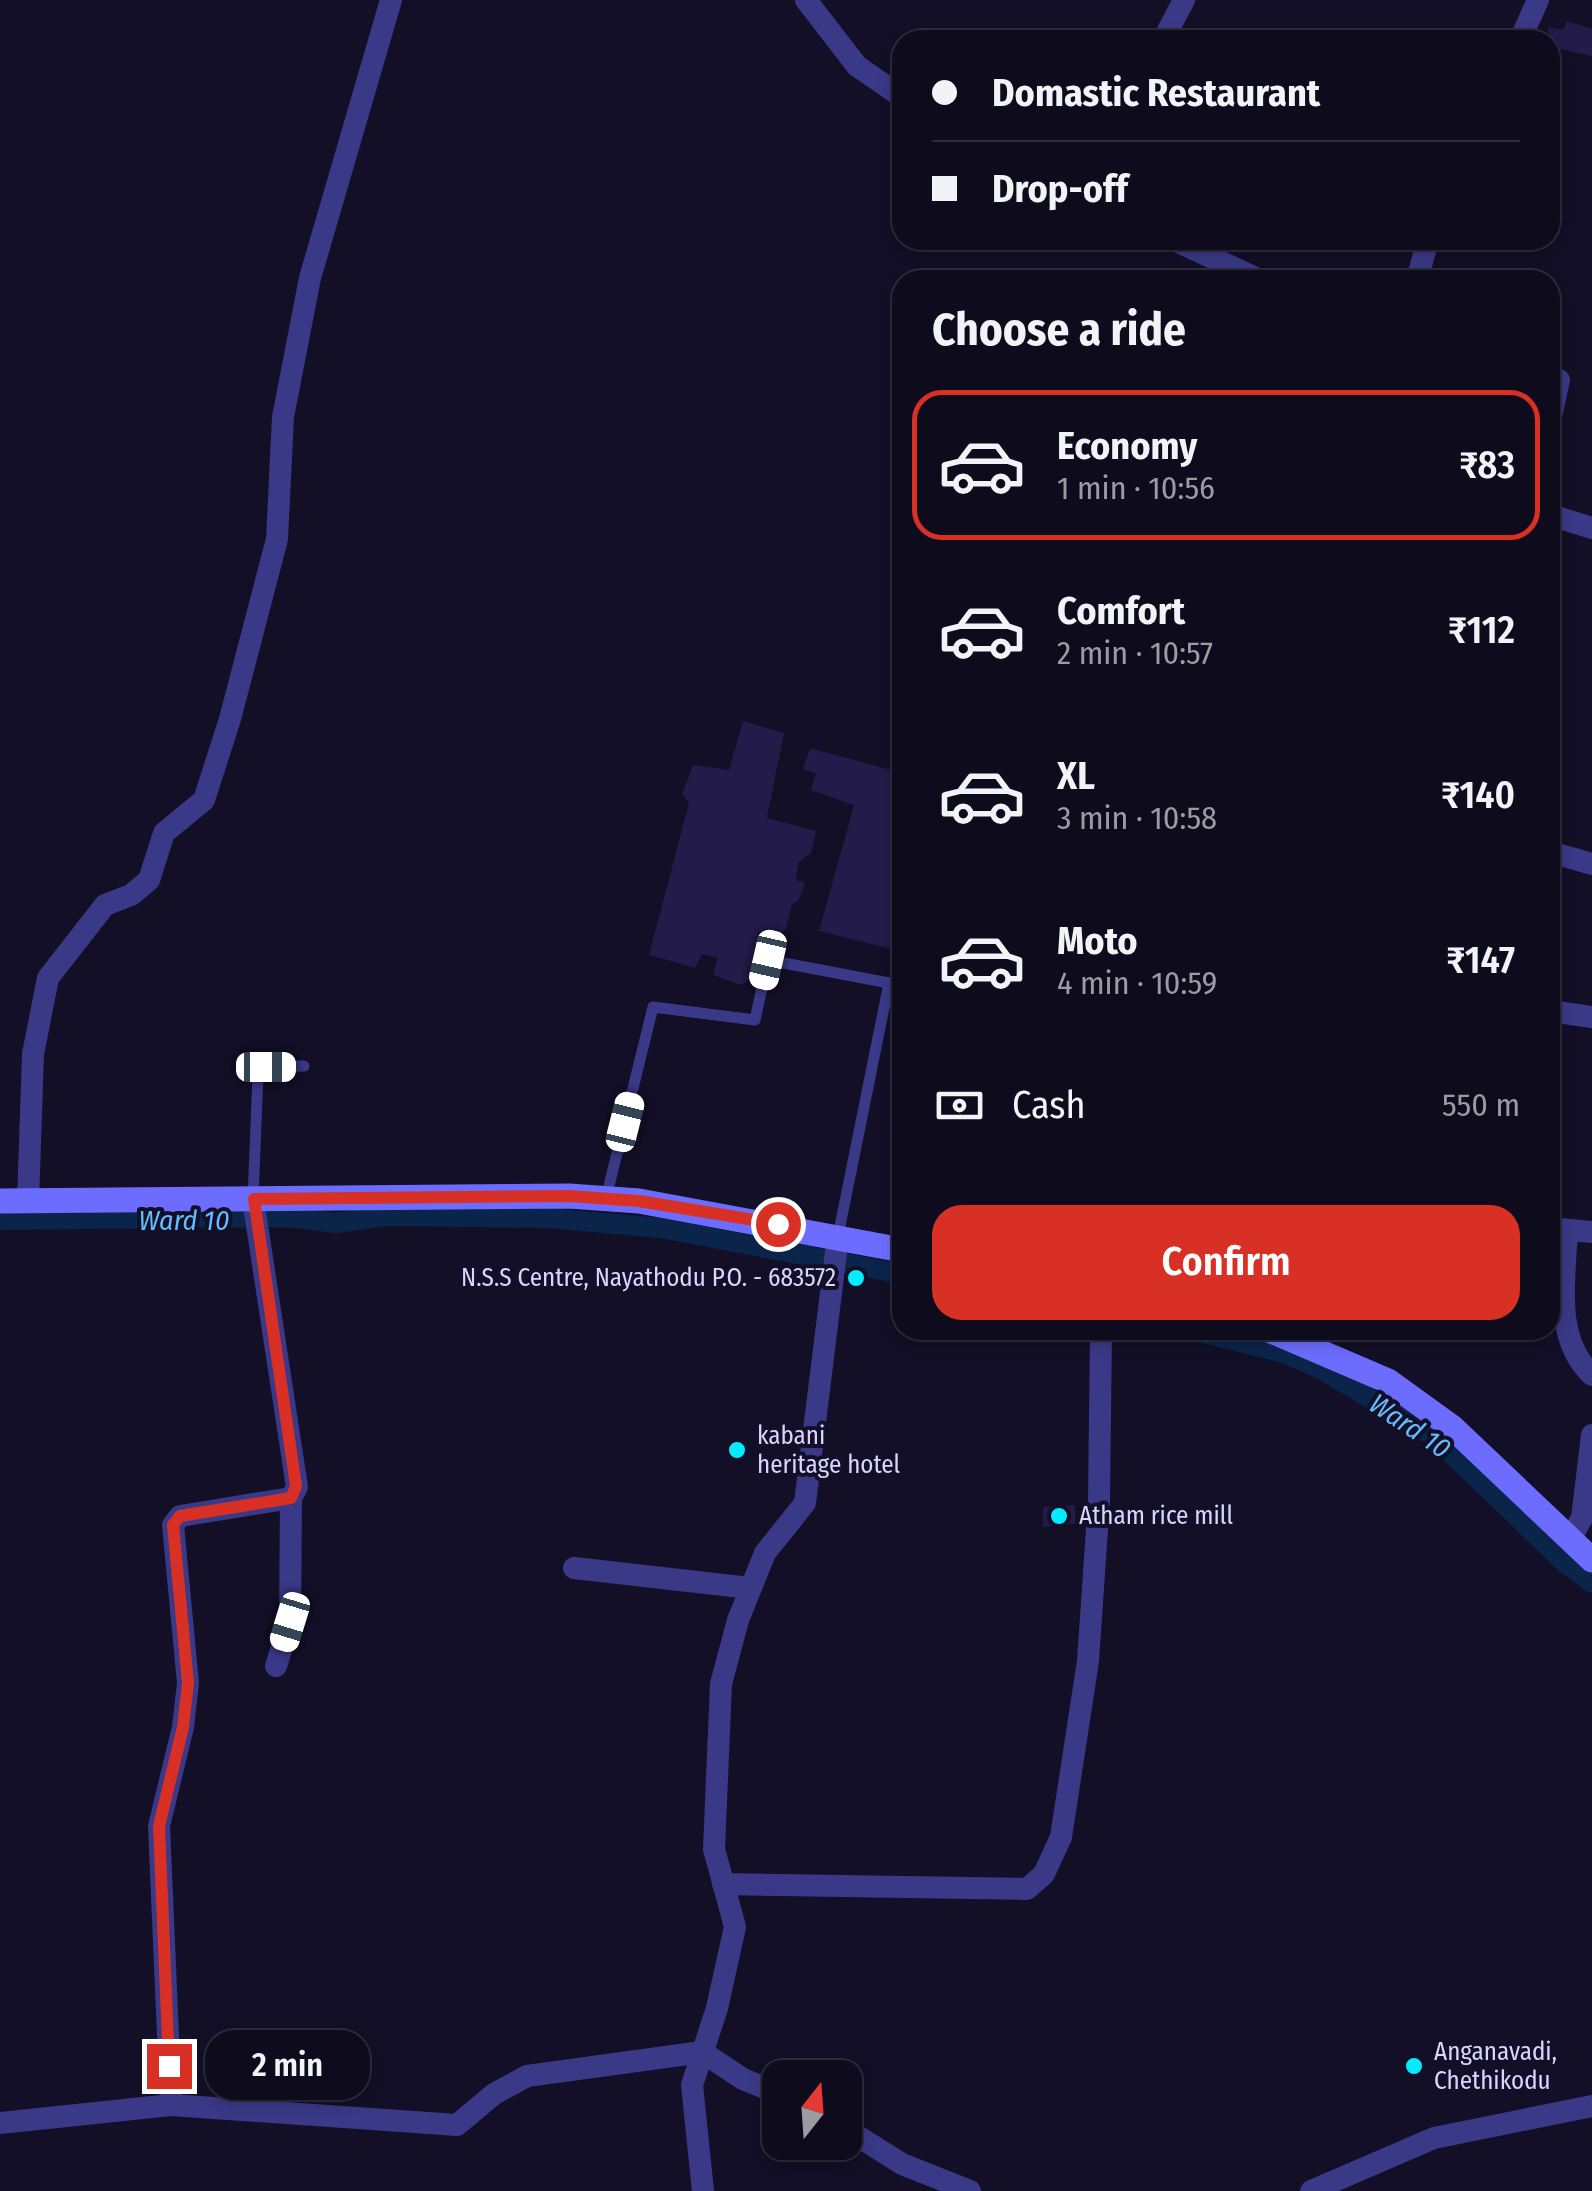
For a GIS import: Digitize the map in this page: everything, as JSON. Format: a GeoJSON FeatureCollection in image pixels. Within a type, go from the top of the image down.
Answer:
{"type":"FeatureCollection","features":[{"type":"Feature","properties":{"kind":"main road"},"geometry":{"type":"LineString","coordinates":[[0,1201],[413,1194],[606,1199],[892,1248]]}},
{"type":"Feature","properties":{"kind":"main road"},"geometry":{"type":"LineString","coordinates":[[1292,1340],[1388,1381],[1453,1428],[1592,1560]]}},
{"type":"Feature","properties":{"kind":"street"},"geometry":{"type":"LineString","coordinates":[[28,1201],[33,1054],[48,978],[106,905],[131,895],[149,880],[164,833],[204,800],[230,719],[276,539],[283,417],[310,278],[391,0]]}},
{"type":"Feature","properties":{"kind":"street"},"geometry":{"type":"LineString","coordinates":[[806,0],[858,66],[892,90]]}},
{"type":"Feature","properties":{"kind":"street"},"geometry":{"type":"LineString","coordinates":[[1168,30],[1184,0]]}},
{"type":"Feature","properties":{"kind":"street"},"geometry":{"type":"LineString","coordinates":[[1524,30],[1538,0]]}},
{"type":"Feature","properties":{"kind":"street"},"geometry":{"type":"LineString","coordinates":[[1196,250],[1238,270]]}},
{"type":"Feature","properties":{"kind":"street"},"geometry":{"type":"LineString","coordinates":[[1560,518],[1592,528]]}},
{"type":"Feature","properties":{"kind":"street"},"geometry":{"type":"LineString","coordinates":[[1560,855],[1592,864]]}},
{"type":"Feature","properties":{"kind":"street"},"geometry":{"type":"LineString","coordinates":[[1560,1012],[1592,1017]]}},
{"type":"Feature","properties":{"kind":"street"},"geometry":{"type":"LineString","coordinates":[[254,1199],[296,1486],[291,1498],[290,1622],[276,1666]]}},
{"type":"Feature","properties":{"kind":"street"},"geometry":{"type":"LineString","coordinates":[[1560,1229],[1592,1232]]}},
{"type":"Feature","properties":{"kind":"street"},"geometry":{"type":"LineString","coordinates":[[702,2191],[692,2085],[717,2008],[735,1927],[714,1849],[721,1684],[750,1588],[766,1554],[805,1503],[838,1240]]}},
{"type":"Feature","properties":{"kind":"street"},"geometry":{"type":"LineString","coordinates":[[1560,1251],[1563,1316],[1580,1364],[1592,1376]]}},
{"type":"Feature","properties":{"kind":"street"},"geometry":{"type":"LineString","coordinates":[[724,1884],[1027,1889],[1044,1874],[1062,1837],[1088,1662],[1100,1500],[1101,1340]]}},
{"type":"Feature","properties":{"kind":"street"},"geometry":{"type":"LineString","coordinates":[[1570,1540],[1582,1518],[1592,1435]]}},
{"type":"Feature","properties":{"kind":"street"},"geometry":{"type":"LineString","coordinates":[[171,2105],[159,1826],[183,1727],[188,1683],[173,1525],[180,1516],[291,1498]]}},
{"type":"Feature","properties":{"kind":"street"},"geometry":{"type":"LineString","coordinates":[[574,1568],[750,1588]]}},
{"type":"Feature","properties":{"kind":"street"},"geometry":{"type":"LineString","coordinates":[[0,2124],[171,2105],[457,2125],[494,2094],[526,2076],[702,2052],[762,2087]]}},
{"type":"Feature","properties":{"kind":"street"},"geometry":{"type":"LineString","coordinates":[[1311,2191],[1434,2138],[1592,2106]]}},
{"type":"Feature","properties":{"kind":"street"},"geometry":{"type":"LineString","coordinates":[[862,2139],[902,2164],[970,2191]]}},
{"type":"Feature","properties":{"kind":"lane"},"geometry":{"type":"LineString","coordinates":[[606,1199],[654,1007],[755,1020],[768,960],[888,982],[838,1240]]}},
{"type":"Feature","properties":{"kind":"lane"},"geometry":{"type":"LineString","coordinates":[[254,1199],[258,1074],[266,1067],[304,1066]]}},
{"type":"Feature","properties":{"kind":"building"},"geometry":{"type":"Polygon","coordinates":[[[1567,21],[1592,29],[1592,56],[1560,49],[1560,30],[1548,27],[1563,30],[1567,21]]]}},
{"type":"Feature","properties":{"kind":"building"},"geometry":{"type":"Polygon","coordinates":[[[743,721],[784,733],[767,818],[816,831],[811,853],[798,863],[796,880],[805,883],[798,901],[792,904],[786,929],[762,947],[753,977],[741,985],[713,975],[718,958],[702,954],[695,968],[649,955],[689,803],[682,794],[693,765],[729,770],[743,721]]]}},
{"type":"Feature","properties":{"kind":"building"},"geometry":{"type":"Polygon","coordinates":[[[810,748],[892,770],[892,949],[819,931],[854,805],[811,790],[816,773],[803,769],[810,748]]]}},
{"type":"Feature","properties":{"kind":"building","name":"Atham rice mill"},"geometry":{"type":"Polygon","coordinates":[[[1075,1505],[1075,1524],[1043,1527],[1043,1507],[1075,1505]]]}},
{"type":"Feature","properties":{"kind":"waterway","name":"Ward 10"},"geometry":{"type":"LineString","coordinates":[[0,1220],[287,1217],[336,1223],[388,1216],[548,1218],[661,1228],[892,1272]]}},
{"type":"Feature","properties":{"kind":"waterway","name":"Ward 10"},"geometry":{"type":"LineString","coordinates":[[1232,1340],[1284,1353],[1319,1368],[1433,1436],[1566,1564],[1592,1583]]}},
{"type":"Feature","properties":{"kind":"place","name":"N.S.S Centre, Nayathodu P.O. - 683572"},"geometry":{"type":"Point","coordinates":[856,1278]}},
{"type":"Feature","properties":{"kind":"place","name":"kabani heritage hotel"},"geometry":{"type":"Point","coordinates":[737,1450]}},
{"type":"Feature","properties":{"kind":"place","name":"Atham rice mill"},"geometry":{"type":"Point","coordinates":[1059,1516]}},
{"type":"Feature","properties":{"kind":"place","name":"Anganavadi, Chethikodu"},"geometry":{"type":"Point","coordinates":[1414,2066]}},
{"type":"Feature","properties":{"kind":"route"},"geometry":{"type":"LineString","coordinates":[[169,2066],[159,1826],[183,1727],[188,1683],[173,1525],[180,1516],[291,1498],[296,1486],[254,1199],[413,1194],[569,1196],[639,1201],[778,1224]]}}]}
